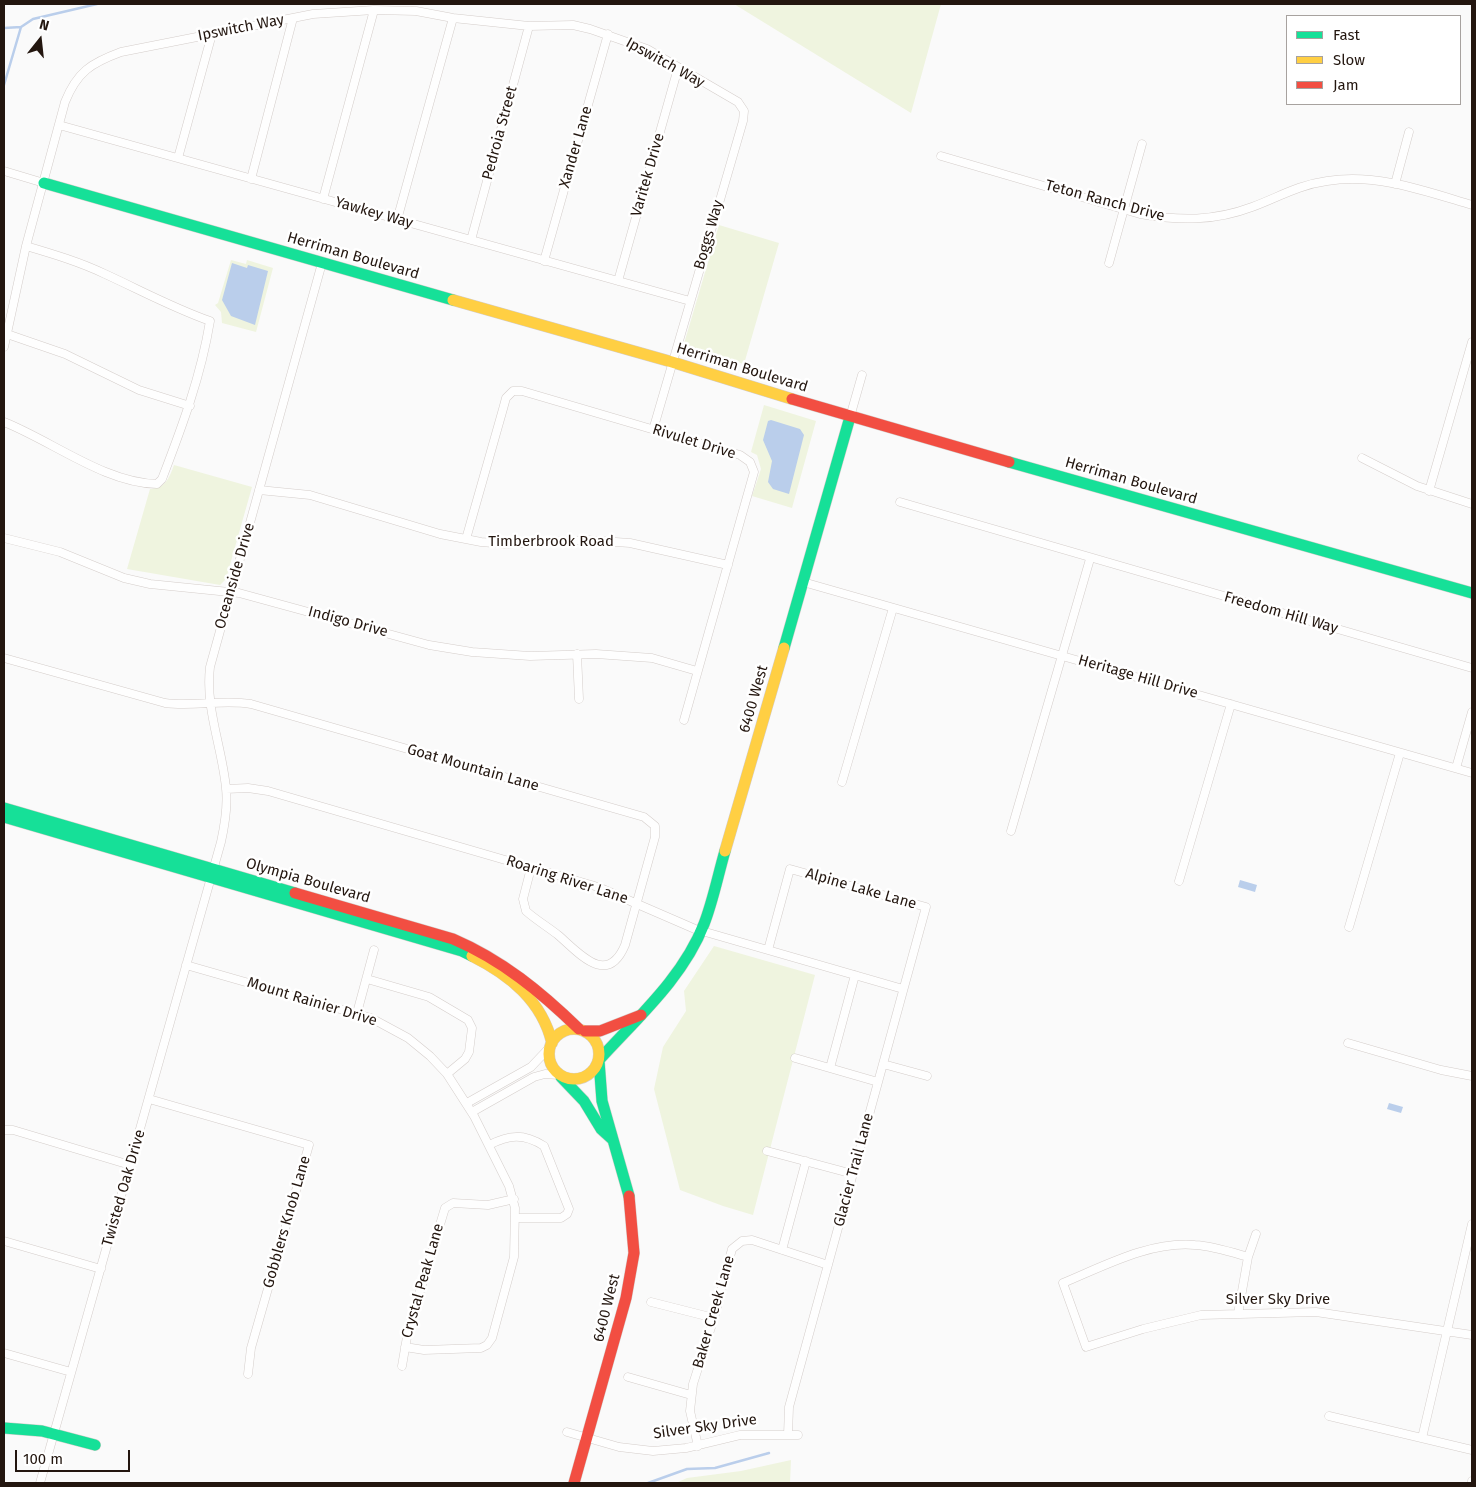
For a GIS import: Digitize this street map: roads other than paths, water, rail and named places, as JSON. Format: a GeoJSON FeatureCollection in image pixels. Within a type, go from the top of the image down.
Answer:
{"type":"FeatureCollection","features":[{"type":"Feature","properties":{"kind":"street"},"geometry":{"type":"LineString","coordinates":[[323,199],[374,10]]}},
{"type":"Feature","properties":{"kind":"street","name":"Ipswitch Way"},"geometry":{"type":"LineString","coordinates":[[4,347],[26,246],[65,102],[74,83],[82,72],[94,63],[121,52],[329,12],[416,11],[452,18],[529,26],[572,25],[608,34],[647,50],[738,102],[743,108]]}},
{"type":"Feature","properties":{"kind":"street"},"geometry":{"type":"LineString","coordinates":[[251,179],[293,18]]}},
{"type":"Feature","properties":{"kind":"street"},"geometry":{"type":"LineString","coordinates":[[397,220],[452,18]]}},
{"type":"Feature","properties":{"kind":"street","name":"Pedroia Street"},"geometry":{"type":"LineString","coordinates":[[471,240],[529,26]]}},
{"type":"Feature","properties":{"kind":"street"},"geometry":{"type":"LineString","coordinates":[[178,158],[212,34]]}},
{"type":"Feature","properties":{"kind":"street","name":"Xander Lane"},"geometry":{"type":"LineString","coordinates":[[544,261],[608,34]]}},
{"type":"Feature","properties":{"kind":"street","name":"Varitek Drive"},"geometry":{"type":"LineString","coordinates":[[618,281],[678,68]]}},
{"type":"Feature","properties":{"kind":"street","name":"Boggs Way"},"geometry":{"type":"LineString","coordinates":[[652,430],[744,118],[743,108]]}},
{"type":"Feature","properties":{"kind":"street","name":"Yawkey Way"},"geometry":{"type":"LineString","coordinates":[[59,125],[690,301]]}},
{"type":"Feature","properties":{"kind":"street"},"geometry":{"type":"LineString","coordinates":[[1395,184],[1409,132]]}},
{"type":"Feature","properties":{"kind":"street"},"geometry":{"type":"LineString","coordinates":[[1109,263],[1142,144]]}},
{"type":"Feature","properties":{"kind":"street","name":"Teton Ranch Drive"},"geometry":{"type":"LineString","coordinates":[[941,156],[1165,219],[1208,219],[1237,212],[1288,191],[1314,183],[1361,179],[1395,184],[1472,205]]}},
{"type":"Feature","properties":{"kind":"street","name":"Herriman Boulevard"},"geometry":{"type":"LineString","coordinates":[[4,171],[672,362],[850,417],[1472,594]]}},
{"type":"Feature","properties":{"kind":"street"},"geometry":{"type":"LineString","coordinates":[[4,422],[33,434],[96,467],[138,481],[158,484],[162,479],[190,406],[205,349],[210,321],[172,308],[105,273],[67,258],[26,246]]}},
{"type":"Feature","properties":{"kind":"street","name":"Oceanside Drive"},"geometry":{"type":"LineString","coordinates":[[207,892],[226,820],[226,789],[210,703],[210,667],[322,263]]}},
{"type":"Feature","properties":{"kind":"street"},"geometry":{"type":"LineString","coordinates":[[7,334],[66,354],[139,390],[190,406]]}},
{"type":"Feature","properties":{"kind":"street"},"geometry":{"type":"LineString","coordinates":[[1429,491],[1472,342]]}},
{"type":"Feature","properties":{"kind":"street","name":"6400 West"},"geometry":{"type":"LineString","coordinates":[[574,1483],[626,1298],[634,1254],[630,1198],[600,1092],[599,1060],[673,979],[701,931],[711,906],[862,375]]}},
{"type":"Feature","properties":{"kind":"street","name":"Rivulet Drive"},"geometry":{"type":"LineString","coordinates":[[466,539],[506,398],[513,391],[522,391],[740,455],[750,462],[754,472],[684,720]]}},
{"type":"Feature","properties":{"kind":"street"},"geometry":{"type":"LineString","coordinates":[[1362,458],[1429,491],[1472,504]]}},
{"type":"Feature","properties":{"kind":"street","name":"Timberbrook Road"},"geometry":{"type":"LineString","coordinates":[[259,490],[310,495],[440,534],[466,539],[505,544],[587,540],[630,543],[728,565]]}},
{"type":"Feature","properties":{"kind":"street","name":"Freedom Hill Way"},"geometry":{"type":"LineString","coordinates":[[900,502],[1090,559],[1472,668]]}},
{"type":"Feature","properties":{"kind":"street","name":"Indigo Drive"},"geometry":{"type":"LineString","coordinates":[[4,538],[60,552],[124,578],[150,584],[230,592],[429,644],[472,652],[530,656],[577,654],[652,658],[697,671]]}},
{"type":"Feature","properties":{"kind":"street"},"geometry":{"type":"LineString","coordinates":[[1011,831],[1090,559]]}},
{"type":"Feature","properties":{"kind":"street","name":"Heritage Hill Drive"},"geometry":{"type":"LineString","coordinates":[[803,582],[1472,773]]}},
{"type":"Feature","properties":{"kind":"street"},"geometry":{"type":"LineString","coordinates":[[842,782],[893,608]]}},
{"type":"Feature","properties":{"kind":"street"},"geometry":{"type":"LineString","coordinates":[[577,654],[579,699]]}},
{"type":"Feature","properties":{"kind":"street","name":"Goat Mountain Lane"},"geometry":{"type":"LineString","coordinates":[[4,658],[155,701],[183,705],[233,701],[251,704],[647,818],[654,826],[656,833],[622,953],[607,964],[589,963],[525,909],[523,899],[531,868]]}},
{"type":"Feature","properties":{"kind":"street"},"geometry":{"type":"LineString","coordinates":[[1179,881],[1231,704]]}},
{"type":"Feature","properties":{"kind":"street"},"geometry":{"type":"LineString","coordinates":[[1456,768],[1472,712]]}},
{"type":"Feature","properties":{"kind":"street"},"geometry":{"type":"LineString","coordinates":[[1349,927],[1400,753]]}},
{"type":"Feature","properties":{"kind":"street","name":"Roaring River Lane"},"geometry":{"type":"LineString","coordinates":[[226,789],[262,789],[531,868],[605,890],[701,931],[904,989]]}},
{"type":"Feature","properties":{"kind":"street","name":"Olympia Boulevard"},"geometry":{"type":"LineString","coordinates":[[4,808],[433,941],[473,956],[504,975],[530,999],[546,1020],[550,1046]]}},
{"type":"Feature","properties":{"kind":"street","name":"Olympia Boulevard"},"geometry":{"type":"LineString","coordinates":[[4,817],[466,944],[514,972],[581,1030]]}},
{"type":"Feature","properties":{"kind":"street","name":"Alpine Lake Lane"},"geometry":{"type":"LineString","coordinates":[[768,950],[790,869],[926,907]]}},
{"type":"Feature","properties":{"kind":"street","name":"Twisted Oak Drive"},"geometry":{"type":"LineString","coordinates":[[40,1483],[207,892]]}},
{"type":"Feature","properties":{"kind":"street","name":"Glacier Trail Lane"},"geometry":{"type":"LineString","coordinates":[[788,1434],[788,1411],[926,907]]}},
{"type":"Feature","properties":{"kind":"street"},"geometry":{"type":"LineString","coordinates":[[357,1013],[374,950]]}},
{"type":"Feature","properties":{"kind":"street","name":"Mount Rainier Drive"},"geometry":{"type":"LineString","coordinates":[[186,965],[357,1013],[381,1022],[408,1038],[430,1056],[447,1074],[469,1108],[506,1179],[514,1199],[516,1218],[513,1264],[489,1343],[481,1348],[424,1350],[404,1347]]}},
{"type":"Feature","properties":{"kind":"street"},"geometry":{"type":"LineString","coordinates":[[830,1068],[855,975]]}},
{"type":"Feature","properties":{"kind":"street"},"geometry":{"type":"LineString","coordinates":[[366,979],[429,996],[468,1020],[472,1028],[469,1052],[465,1059],[447,1074]]}},
{"type":"Feature","properties":{"kind":"street","name":"6400 West"},"geometry":{"type":"LineString","coordinates":[[581,1030],[603,1031],[625,1019],[641,1015]]}},
{"type":"Feature","properties":{"kind":"street"},"geometry":{"type":"LineString","coordinates":[[581,1030],[595,1040],[599,1049],[599,1060],[594,1070],[581,1079],[570,1080],[560,1075],[545,1074],[469,1108],[531,1067],[562,1032],[581,1030]]}},
{"type":"Feature","properties":{"kind":"street"},"geometry":{"type":"LineString","coordinates":[[1348,1044],[1441,1070],[1472,1076]]}},
{"type":"Feature","properties":{"kind":"street"},"geometry":{"type":"LineString","coordinates":[[550,1046],[550,1063],[560,1075]]}},
{"type":"Feature","properties":{"kind":"street"},"geometry":{"type":"LineString","coordinates":[[795,1058],[878,1082]]}},
{"type":"Feature","properties":{"kind":"street"},"geometry":{"type":"LineString","coordinates":[[883,1064],[927,1076]]}},
{"type":"Feature","properties":{"kind":"street","name":"6400 West"},"geometry":{"type":"LineString","coordinates":[[560,1075],[584,1101],[600,1129],[612,1139]]}},
{"type":"Feature","properties":{"kind":"street","name":"Gobblers Knob Lane"},"geometry":{"type":"LineString","coordinates":[[149,1099],[309,1145],[251,1348],[248,1374]]}},
{"type":"Feature","properties":{"kind":"street"},"geometry":{"type":"LineString","coordinates":[[4,1130],[13,1130],[130,1165]]}},
{"type":"Feature","properties":{"kind":"street"},"geometry":{"type":"LineString","coordinates":[[489,1145],[510,1135],[544,1146],[568,1206],[567,1214],[561,1218],[516,1218]]}},
{"type":"Feature","properties":{"kind":"street"},"geometry":{"type":"LineString","coordinates":[[767,1151],[853,1174]]}},
{"type":"Feature","properties":{"kind":"street"},"geometry":{"type":"LineString","coordinates":[[782,1250],[806,1161]]}},
{"type":"Feature","properties":{"kind":"street","name":"Crystal Peak Lane"},"geometry":{"type":"LineString","coordinates":[[402,1366],[404,1347],[445,1208],[453,1203],[488,1205],[514,1199]]}},
{"type":"Feature","properties":{"kind":"street"},"geometry":{"type":"LineString","coordinates":[[1422,1438],[1472,1224]]}},
{"type":"Feature","properties":{"kind":"street"},"geometry":{"type":"LineString","coordinates":[[1238,1314],[1248,1257],[1256,1234]]}},
{"type":"Feature","properties":{"kind":"street","name":"Baker Creek Lane"},"geometry":{"type":"LineString","coordinates":[[698,1446],[690,1411],[691,1395],[732,1249],[742,1241],[752,1240],[828,1265]]}},
{"type":"Feature","properties":{"kind":"street"},"geometry":{"type":"LineString","coordinates":[[4,1241],[101,1269]]}},
{"type":"Feature","properties":{"kind":"street","name":"Silver Sky Drive"},"geometry":{"type":"LineString","coordinates":[[1248,1257],[1195,1244],[1174,1245],[1118,1260],[1064,1283],[1086,1347],[1143,1328],[1201,1315],[1316,1312],[1472,1335]]}},
{"type":"Feature","properties":{"kind":"street"},"geometry":{"type":"LineString","coordinates":[[651,1302],[714,1318]]}},
{"type":"Feature","properties":{"kind":"street"},"geometry":{"type":"LineString","coordinates":[[4,1353],[71,1372]]}},
{"type":"Feature","properties":{"kind":"street"},"geometry":{"type":"LineString","coordinates":[[628,1377],[691,1395]]}},
{"type":"Feature","properties":{"kind":"street"},"geometry":{"type":"LineString","coordinates":[[1330,1416],[1472,1450]]}},
{"type":"Feature","properties":{"kind":"street"},"geometry":{"type":"LineString","coordinates":[[4,1428],[30,1429],[54,1433],[95,1445]]}},
{"type":"Feature","properties":{"kind":"street","name":"Silver Sky Drive"},"geometry":{"type":"LineString","coordinates":[[567,1432],[619,1447],[646,1451],[673,1450],[740,1436],[798,1435]]}},
{"type":"Feature","properties":{"kind":"water"},"geometry":{"type":"Polygon","coordinates":[[[232,263],[247,268],[248,265],[268,271],[255,325],[231,316],[222,300],[232,263]]]}},
{"type":"Feature","properties":{"kind":"water"},"geometry":{"type":"Polygon","coordinates":[[[771,420],[800,429],[804,435],[789,494],[773,489],[768,482],[772,461],[763,440],[768,421],[771,420]]]}},
{"type":"Feature","properties":{"kind":"water"},"geometry":{"type":"Polygon","coordinates":[[[1240,880],[1257,885],[1255,892],[1238,887],[1240,880]]]}},
{"type":"Feature","properties":{"kind":"water"},"geometry":{"type":"Polygon","coordinates":[[[1389,1103],[1403,1107],[1401,1113],[1387,1109],[1389,1103]]]}},
{"type":"Feature","properties":{"kind":"waterway"},"geometry":{"type":"LineString","coordinates":[[4,28],[21,27],[33,19],[97,4]]}},
{"type":"Feature","properties":{"kind":"waterway"},"geometry":{"type":"LineString","coordinates":[[4,85],[21,27]]}},
{"type":"Feature","properties":{"kind":"waterway"},"geometry":{"type":"LineString","coordinates":[[648,1483],[687,1469],[715,1468],[769,1453]]}}]}
